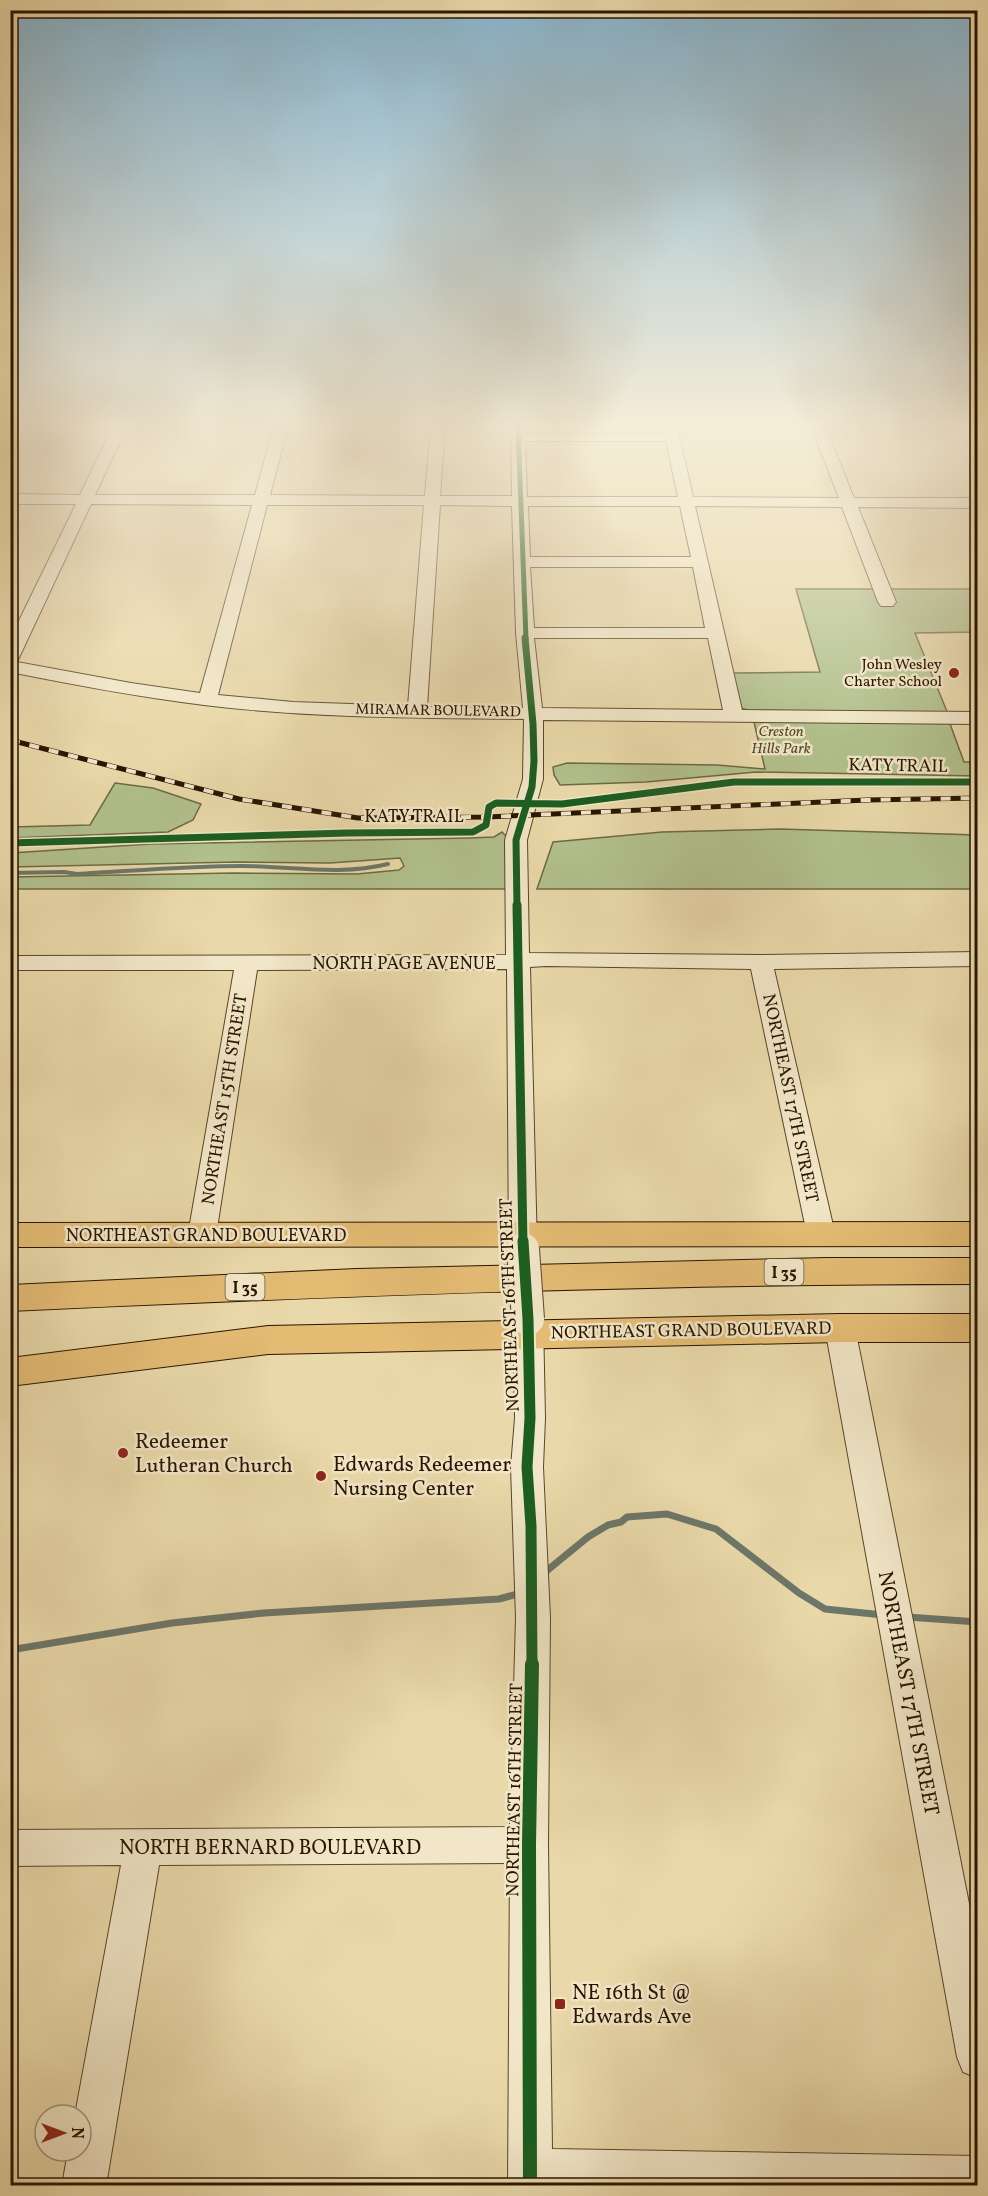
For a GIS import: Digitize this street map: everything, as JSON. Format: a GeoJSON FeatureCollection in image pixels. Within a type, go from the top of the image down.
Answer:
{"type":"FeatureCollection","features":[{"type":"Feature","properties":{"kind":"main road","name":"NORTHEAST GRAND BOULEVARD"},"geometry":{"type":"LineString","coordinates":[[10,1235],[202,1235],[523,1242],[821,1234],[978,1234]]}},
{"type":"Feature","properties":{"kind":"main road","name":"I 35"},"geometry":{"type":"LineString","coordinates":[[10,1298],[356,1281],[978,1271]]}},
{"type":"Feature","properties":{"kind":"main road","name":"I 35"},"geometry":{"type":"LineString","coordinates":[[10,1316],[398,1299],[652,1292],[978,1290]]}},
{"type":"Feature","properties":{"kind":"main road","name":"NORTHEAST GRAND BOULEVARD"},"geometry":{"type":"LineString","coordinates":[[10,1372],[268,1340],[528,1326],[978,1328]]}},
{"type":"Feature","properties":{"kind":"street"},"geometry":{"type":"LineString","coordinates":[[10,658],[72,528]]}},
{"type":"Feature","properties":{"kind":"street"},"geometry":{"type":"LineString","coordinates":[[207,700],[254,528]]}},
{"type":"Feature","properties":{"kind":"street"},"geometry":{"type":"LineString","coordinates":[[417,712],[430,528]]}},
{"type":"Feature","properties":{"kind":"street","name":"NORTHEAST 16TH STREET"},"geometry":{"type":"LineString","coordinates":[[522,528],[525,633],[532,712],[533,782],[520,816],[516,840],[523,1242],[530,1418],[527,1467],[533,1618],[529,1845],[530,2178]]}},
{"type":"Feature","properties":{"kind":"street"},"geometry":{"type":"LineString","coordinates":[[693,528],[733,714]]}},
{"type":"Feature","properties":{"kind":"street"},"geometry":{"type":"LineString","coordinates":[[859,528],[888,602]]}},
{"type":"Feature","properties":{"kind":"street"},"geometry":{"type":"LineString","coordinates":[[523,562],[700,562]]}},
{"type":"Feature","properties":{"kind":"street"},"geometry":{"type":"LineString","coordinates":[[525,633],[716,633]]}},
{"type":"Feature","properties":{"kind":"street","name":"MIRAMAR BOULEVARD"},"geometry":{"type":"LineString","coordinates":[[10,666],[207,700],[417,712],[978,718]]}},
{"type":"Feature","properties":{"kind":"street","name":"NORTH PAGE AVENUE"},"geometry":{"type":"LineString","coordinates":[[10,963],[519,962],[546,959],[761,962],[978,960]]}},
{"type":"Feature","properties":{"kind":"street","name":"NORTHEAST 15TH STREET"},"geometry":{"type":"LineString","coordinates":[[202,1235],[247,962]]}},
{"type":"Feature","properties":{"kind":"street","name":"NORTHEAST 17TH STREET"},"geometry":{"type":"LineString","coordinates":[[761,962],[821,1234]]}},
{"type":"Feature","properties":{"kind":"street","name":"NORTHEAST 17TH STREET"},"geometry":{"type":"LineString","coordinates":[[840,1328],[978,2057]]}},
{"type":"Feature","properties":{"kind":"street","name":"NORTH BERNARD BOULEVARD"},"geometry":{"type":"LineString","coordinates":[[10,1848],[529,1845]]}},
{"type":"Feature","properties":{"kind":"street"},"geometry":{"type":"LineString","coordinates":[[84,2186],[143,1848]]}},
{"type":"Feature","properties":{"kind":"street"},"geometry":{"type":"LineString","coordinates":[[530,2178],[978,2178]]}},
{"type":"Feature","properties":{"kind":"green space","name":"Creston Hills Park"},"geometry":{"type":"Polygon","coordinates":[[[796,589],[977,589],[977,632],[915,633],[948,714],[741,708],[733,673],[820,672],[796,589]]]}},
{"type":"Feature","properties":{"kind":"green space"},"geometry":{"type":"Polygon","coordinates":[[[753,718],[949,721],[964,762],[977,762],[978,776],[756,772],[646,782],[560,785],[554,775],[553,767],[567,763],[717,765],[765,769],[753,718]]]}},
{"type":"Feature","properties":{"kind":"green space"},"geometry":{"type":"Polygon","coordinates":[[[115,783],[153,788],[201,804],[193,820],[168,832],[11,838],[11,827],[90,825],[115,783]]]}},
{"type":"Feature","properties":{"kind":"green space"},"geometry":{"type":"Polygon","coordinates":[[[780,829],[977,835],[977,889],[537,889],[553,842],[662,832],[780,829]]]}},
{"type":"Feature","properties":{"kind":"green space"},"geometry":{"type":"Polygon","coordinates":[[[502,832],[508,838],[509,889],[11,889],[11,877],[233,873],[357,874],[399,870],[404,866],[400,858],[330,863],[236,862],[11,867],[11,853],[150,844],[494,837],[502,832]]]}},
{"type":"Feature","properties":{"kind":"waterway"},"geometry":{"type":"LineString","coordinates":[[10,873],[64,872],[77,874],[242,866],[334,870],[370,868],[388,864]]}},
{"type":"Feature","properties":{"kind":"waterway"},"geometry":{"type":"LineString","coordinates":[[544,1573],[588,1537],[608,1525],[621,1522],[627,1517],[667,1514],[716,1529],[799,1593],[825,1609],[883,1615]]}},
{"type":"Feature","properties":{"kind":"waterway"},"geometry":{"type":"LineString","coordinates":[[10,1650],[172,1623],[264,1613],[499,1599],[521,1593]]}},
{"type":"Feature","properties":{"kind":"waterway"},"geometry":{"type":"LineString","coordinates":[[907,1617],[978,1622]]}},
{"type":"Feature","properties":{"kind":"railway"},"geometry":{"type":"LineString","coordinates":[[10,740],[239,799],[358,818],[487,817],[867,800],[978,798]]}},
{"type":"Feature","properties":{"kind":"cycle path"},"geometry":{"type":"LineString","coordinates":[[521,528],[525,632],[534,742],[532,787],[516,840],[523,1249],[528,1319],[530,1418],[527,1467],[533,1618],[529,1845],[530,2186]]}},
{"type":"Feature","properties":{"kind":"cycle path","name":"KATY TRAIL"},"geometry":{"type":"LineString","coordinates":[[10,843],[347,833],[473,832],[486,825],[489,807],[496,803],[562,804],[734,782],[978,782]]}},
{"type":"Feature","properties":{"kind":"place","name":"John Wesley Charter School"},"geometry":{"type":"Point","coordinates":[954,673]}},
{"type":"Feature","properties":{"kind":"place","name":"Redeemer Lutheran Church"},"geometry":{"type":"Point","coordinates":[123,1453]}},
{"type":"Feature","properties":{"kind":"place","name":"Edwards Redeemer Nursing Center"},"geometry":{"type":"Point","coordinates":[321,1476]}},
{"type":"Feature","properties":{"kind":"place","name":"NE 16th St @ Edwards Ave"},"geometry":{"type":"Point","coordinates":[560,2004]}}]}
